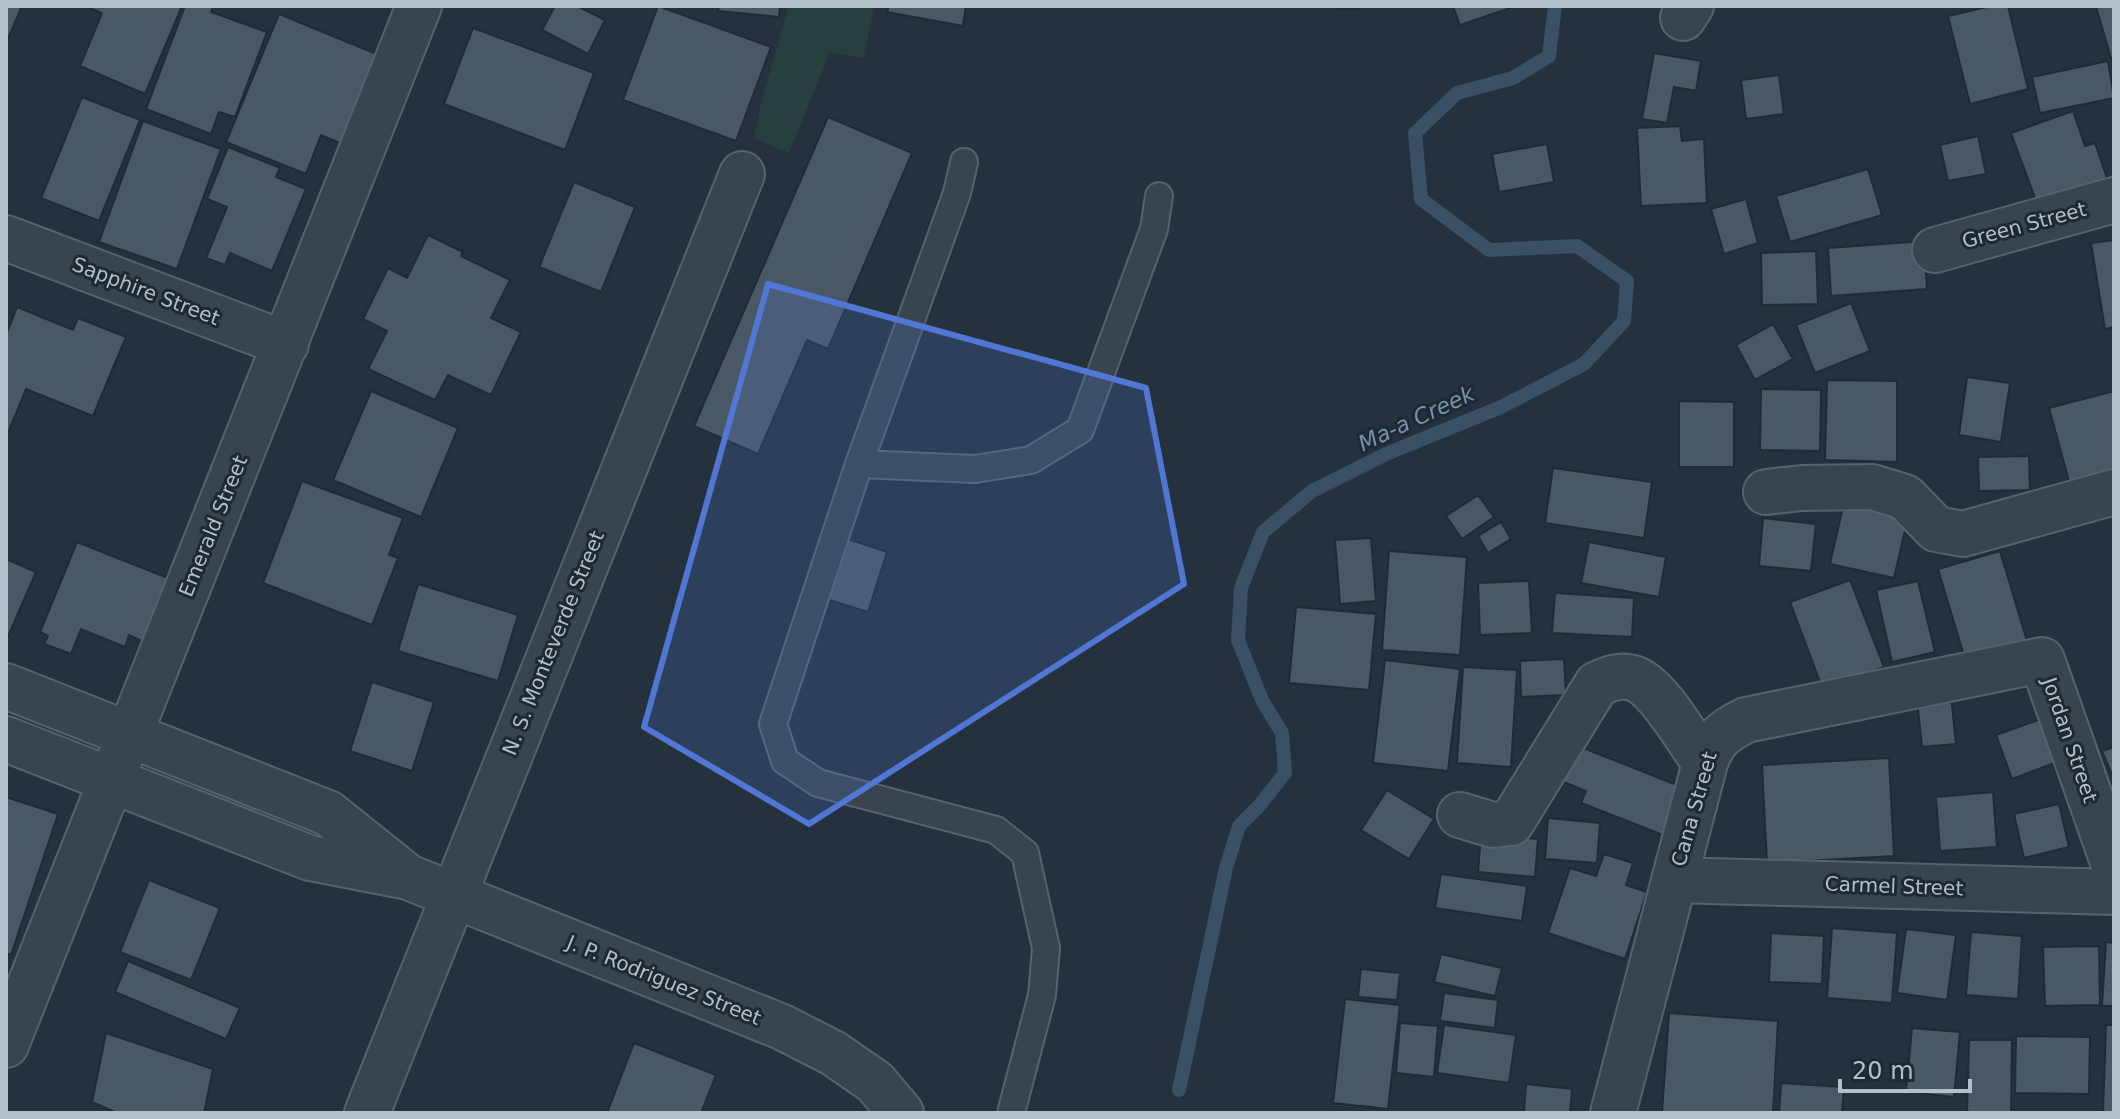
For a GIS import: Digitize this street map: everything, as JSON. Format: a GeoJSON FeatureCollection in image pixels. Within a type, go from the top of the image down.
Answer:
{"type":"FeatureCollection","features":[{"type":"Feature","properties":{"kind":"street","name":"Emerald Street"},"geometry":{"type":"LineString","coordinates":[[6,1045],[286,344],[406,10]]}},
{"type":"Feature","properties":{"kind":"street","name":"N. S. Monteverde Street"},"geometry":{"type":"LineString","coordinates":[[367,1113],[742,174]]}},
{"type":"Feature","properties":{"kind":"street","name":"Green Street"},"geometry":{"type":"LineString","coordinates":[[1935,250],[2114,200]]}},
{"type":"Feature","properties":{"kind":"street","name":"Sapphire Street"},"geometry":{"type":"LineString","coordinates":[[6,238],[286,344]]}},
{"type":"Feature","properties":{"kind":"street"},"geometry":{"type":"LineString","coordinates":[[1766,492],[1872,487],[1905,497],[1936,529],[1963,534],[2114,492]]}},
{"type":"Feature","properties":{"kind":"street","name":"Cana Street"},"geometry":{"type":"LineString","coordinates":[[1613,1113],[1705,763],[1711,745],[1723,731],[1746,720],[2042,660]]}},
{"type":"Feature","properties":{"kind":"street","name":"Jordan Street"},"geometry":{"type":"LineString","coordinates":[[2042,660],[2114,865]]}},
{"type":"Feature","properties":{"kind":"street"},"geometry":{"type":"LineString","coordinates":[[1460,815],[1493,825],[1511,823],[1597,684],[1614,677],[1633,678],[1651,689],[1705,763]]}},
{"type":"Feature","properties":{"kind":"street","name":"J. P. Rodriguez Street"},"geometry":{"type":"LineString","coordinates":[[6,686],[328,813],[408,877]]}},
{"type":"Feature","properties":{"kind":"street","name":"J. P. Rodriguez Street"},"geometry":{"type":"LineString","coordinates":[[6,739],[310,858],[408,877],[782,1027],[833,1053],[875,1082],[901,1113]]}},
{"type":"Feature","properties":{"kind":"street","name":"Carmel Street"},"geometry":{"type":"LineString","coordinates":[[1674,880],[2114,892]]}},
{"type":"Feature","properties":{"kind":"lane"},"geometry":{"type":"LineString","coordinates":[[964,162],[957,193],[859,464],[773,724],[785,761],[818,783],[996,830],[1025,853],[1046,948],[1042,995],[1011,1113]]}},
{"type":"Feature","properties":{"kind":"lane"},"geometry":{"type":"LineString","coordinates":[[859,464],[975,469],[1031,460],[1080,430],[1154,229],[1159,196]]}},
{"type":"Feature","properties":{"kind":"highlighted area"},"geometry":{"type":"Polygon","coordinates":[[[768,284],[1146,388],[1184,584],[809,824],[644,727],[768,284]]]}},
{"type":"Feature","properties":{"kind":"green space"},"geometry":{"type":"Polygon","coordinates":[[[789,6],[874,6],[864,58],[830,52],[789,153],[754,138],[789,6]]]}},
{"type":"Feature","properties":{"kind":"building"},"geometry":{"type":"Polygon","coordinates":[[[6,6],[22,6],[7,41],[6,41],[6,6]]]}},
{"type":"Feature","properties":{"kind":"building"},"geometry":{"type":"Polygon","coordinates":[[[85,6],[182,6],[145,94],[80,66],[102,13],[85,6]]]}},
{"type":"Feature","properties":{"kind":"building"},"geometry":{"type":"Polygon","coordinates":[[[185,6],[213,6],[211,12],[267,32],[235,117],[219,112],[211,134],[146,109],[185,6]]]}},
{"type":"Feature","properties":{"kind":"building"},"geometry":{"type":"Polygon","coordinates":[[[555,6],[577,6],[605,20],[588,54],[542,30],[555,6]]]}},
{"type":"Feature","properties":{"kind":"building"},"geometry":{"type":"Polygon","coordinates":[[[658,6],[771,47],[736,141],[623,100],[658,6]]]}},
{"type":"Feature","properties":{"kind":"building"},"geometry":{"type":"Polygon","coordinates":[[[719,6],[780,6],[779,17],[718,11],[719,6]]]}},
{"type":"Feature","properties":{"kind":"building"},"geometry":{"type":"Polygon","coordinates":[[[889,6],[966,6],[963,26],[887,12],[889,6]]]}},
{"type":"Feature","properties":{"kind":"building"},"geometry":{"type":"Polygon","coordinates":[[[1300,6],[1358,6],[1357,9],[1300,6]]]}},
{"type":"Feature","properties":{"kind":"building"},"geometry":{"type":"Polygon","coordinates":[[[1453,6],[1516,6],[1460,25],[1453,6]]]}},
{"type":"Feature","properties":{"kind":"building"},"geometry":{"type":"Polygon","coordinates":[[[1991,6],[2008,6],[2028,89],[1970,104],[1948,16],[1991,6]]]}},
{"type":"Feature","properties":{"kind":"building"},"geometry":{"type":"Polygon","coordinates":[[[2114,6],[2114,68],[2096,7],[2114,6]]]}},
{"type":"Feature","properties":{"kind":"building"},"geometry":{"type":"Polygon","coordinates":[[[279,14],[379,55],[342,144],[321,135],[306,174],[226,142],[279,14]]]}},
{"type":"Feature","properties":{"kind":"building"},"geometry":{"type":"Polygon","coordinates":[[[473,28],[594,73],[565,150],[444,104],[473,28]]]}},
{"type":"Feature","properties":{"kind":"building"},"geometry":{"type":"Polygon","coordinates":[[[1654,53],[1701,61],[1696,91],[1674,87],[1667,123],[1642,119],[1654,53]]]}},
{"type":"Feature","properties":{"kind":"building"},"geometry":{"type":"Polygon","coordinates":[[[2108,61],[2114,98],[2040,113],[2032,77],[2108,61]]]}},
{"type":"Feature","properties":{"kind":"building"},"geometry":{"type":"Polygon","coordinates":[[[1779,75],[1784,114],[1746,119],[1741,80],[1779,75]]]}},
{"type":"Feature","properties":{"kind":"building"},"geometry":{"type":"Polygon","coordinates":[[[82,97],[140,120],[99,221],[41,198],[82,97]]]}},
{"type":"Feature","properties":{"kind":"building"},"geometry":{"type":"Polygon","coordinates":[[[2073,111],[2085,146],[2095,143],[2108,181],[2038,206],[2011,133],[2073,111]]]}},
{"type":"Feature","properties":{"kind":"building"},"geometry":{"type":"Polygon","coordinates":[[[828,117],[912,153],[828,349],[807,340],[758,454],[694,426],[828,117]]]}},
{"type":"Feature","properties":{"kind":"building"},"geometry":{"type":"Polygon","coordinates":[[[143,121],[221,149],[177,269],[99,242],[143,121]]]}},
{"type":"Feature","properties":{"kind":"building"},"geometry":{"type":"Polygon","coordinates":[[[1680,126],[1682,141],[1704,139],[1707,203],[1641,206],[1637,128],[1680,126]]]}},
{"type":"Feature","properties":{"kind":"building"},"geometry":{"type":"Polygon","coordinates":[[[1978,136],[1986,174],[1948,181],[1940,145],[1978,136]]]}},
{"type":"Feature","properties":{"kind":"building"},"geometry":{"type":"Polygon","coordinates":[[[1547,144],[1554,182],[1499,192],[1492,154],[1547,144]]]}},
{"type":"Feature","properties":{"kind":"building"},"geometry":{"type":"Polygon","coordinates":[[[228,147],[280,168],[276,177],[306,189],[272,271],[230,253],[225,265],[206,258],[227,207],[207,199],[228,147]]]}},
{"type":"Feature","properties":{"kind":"building"},"geometry":{"type":"Polygon","coordinates":[[[1868,169],[1882,215],[1790,242],[1776,196],[1868,169]]]}},
{"type":"Feature","properties":{"kind":"building"},"geometry":{"type":"Polygon","coordinates":[[[574,182],[635,207],[601,292],[539,267],[574,182]]]}},
{"type":"Feature","properties":{"kind":"building"},"geometry":{"type":"Polygon","coordinates":[[[1746,199],[1758,243],[1724,254],[1711,209],[1746,199]]]}},
{"type":"Feature","properties":{"kind":"building"},"geometry":{"type":"Polygon","coordinates":[[[428,235],[463,252],[461,256],[510,280],[491,318],[521,332],[491,395],[448,375],[435,400],[368,369],[387,331],[363,319],[388,268],[407,278],[428,235]]]}},
{"type":"Feature","properties":{"kind":"building"},"geometry":{"type":"Polygon","coordinates":[[[2114,240],[2114,327],[2105,329],[2091,243],[2114,240]]]}},
{"type":"Feature","properties":{"kind":"building"},"geometry":{"type":"Polygon","coordinates":[[[1924,241],[1927,289],[1831,296],[1828,248],[1924,241]]]}},
{"type":"Feature","properties":{"kind":"building"},"geometry":{"type":"Polygon","coordinates":[[[1816,251],[1818,304],[1762,305],[1761,253],[1816,251]]]}},
{"type":"Feature","properties":{"kind":"building"},"geometry":{"type":"Polygon","coordinates":[[[1851,303],[1870,351],[1815,373],[1796,325],[1851,303]]]}},
{"type":"Feature","properties":{"kind":"building"},"geometry":{"type":"Polygon","coordinates":[[[17,307],[73,330],[78,318],[126,337],[93,416],[26,389],[6,438],[6,335],[17,307]]]}},
{"type":"Feature","properties":{"kind":"building"},"geometry":{"type":"Polygon","coordinates":[[[1773,324],[1793,359],[1755,380],[1736,345],[1773,324]]]}},
{"type":"Feature","properties":{"kind":"building"},"geometry":{"type":"Polygon","coordinates":[[[1967,377],[2010,383],[2001,442],[1959,435],[1967,377]]]}},
{"type":"Feature","properties":{"kind":"building"},"geometry":{"type":"Polygon","coordinates":[[[1827,380],[1897,381],[1897,462],[1825,460],[1827,380]]]}},
{"type":"Feature","properties":{"kind":"building"},"geometry":{"type":"Polygon","coordinates":[[[1761,389],[1821,390],[1820,451],[1760,450],[1761,389]]]}},
{"type":"Feature","properties":{"kind":"building"},"geometry":{"type":"Polygon","coordinates":[[[371,391],[458,428],[421,517],[333,480],[371,391]]]}},
{"type":"Feature","properties":{"kind":"building"},"geometry":{"type":"Polygon","coordinates":[[[2114,391],[2114,485],[2073,496],[2049,408],[2114,391]]]}},
{"type":"Feature","properties":{"kind":"building"},"geometry":{"type":"Polygon","coordinates":[[[1679,401],[1734,402],[1734,467],[1679,467],[1679,401]]]}},
{"type":"Feature","properties":{"kind":"building"},"geometry":{"type":"Polygon","coordinates":[[[2029,456],[2030,490],[1979,491],[1978,457],[2029,456]]]}},
{"type":"Feature","properties":{"kind":"building"},"geometry":{"type":"Polygon","coordinates":[[[1553,468],[1652,482],[1644,538],[1545,523],[1553,468]]]}},
{"type":"Feature","properties":{"kind":"building"},"geometry":{"type":"Polygon","coordinates":[[[302,481],[403,518],[389,555],[398,558],[372,625],[263,583],[302,481]]]}},
{"type":"Feature","properties":{"kind":"building"},"geometry":{"type":"Polygon","coordinates":[[[1478,495],[1494,517],[1462,539],[1446,516],[1478,495]]]}},
{"type":"Feature","properties":{"kind":"building"},"geometry":{"type":"Polygon","coordinates":[[[1845,498],[1909,513],[1894,578],[1830,564],[1845,498]]]}},
{"type":"Feature","properties":{"kind":"building"},"geometry":{"type":"Polygon","coordinates":[[[1763,518],[1816,524],[1811,571],[1759,566],[1763,518]]]}},
{"type":"Feature","properties":{"kind":"building"},"geometry":{"type":"Polygon","coordinates":[[[1501,522],[1511,539],[1488,553],[1478,536],[1501,522]]]}},
{"type":"Feature","properties":{"kind":"building"},"geometry":{"type":"Polygon","coordinates":[[[845,538],[887,552],[868,612],[826,599],[845,538]]]}},
{"type":"Feature","properties":{"kind":"building"},"geometry":{"type":"Polygon","coordinates":[[[1371,538],[1376,601],[1340,604],[1335,540],[1371,538]]]}},
{"type":"Feature","properties":{"kind":"building"},"geometry":{"type":"Polygon","coordinates":[[[77,542],[178,582],[153,646],[129,635],[125,647],[81,629],[71,654],[44,644],[48,636],[40,632],[77,542]]]}},
{"type":"Feature","properties":{"kind":"building"},"geometry":{"type":"Polygon","coordinates":[[[1589,542],[1666,557],[1659,597],[1581,583],[1589,542]]]}},
{"type":"Feature","properties":{"kind":"building"},"geometry":{"type":"Polygon","coordinates":[[[1389,551],[1467,557],[1460,655],[1382,650],[1389,551]]]}},
{"type":"Feature","properties":{"kind":"building"},"geometry":{"type":"Polygon","coordinates":[[[2000,551],[2027,641],[1965,659],[1938,569],[2000,551]]]}},
{"type":"Feature","properties":{"kind":"building"},"geometry":{"type":"Polygon","coordinates":[[[6,559],[36,572],[7,639],[6,639],[6,559]]]}},
{"type":"Feature","properties":{"kind":"building"},"geometry":{"type":"Polygon","coordinates":[[[1850,580],[1884,667],[1823,690],[1790,602],[1850,580]]]}},
{"type":"Feature","properties":{"kind":"building"},"geometry":{"type":"Polygon","coordinates":[[[1529,581],[1532,633],[1480,635],[1478,583],[1529,581]]]}},
{"type":"Feature","properties":{"kind":"building"},"geometry":{"type":"Polygon","coordinates":[[[1918,581],[1935,652],[1892,662],[1876,590],[1918,581]]]}},
{"type":"Feature","properties":{"kind":"building"},"geometry":{"type":"Polygon","coordinates":[[[418,584],[518,615],[498,681],[398,651],[418,584]]]}},
{"type":"Feature","properties":{"kind":"building"},"geometry":{"type":"Polygon","coordinates":[[[1555,593],[1634,598],[1632,637],[1552,633],[1555,593]]]}},
{"type":"Feature","properties":{"kind":"building"},"geometry":{"type":"Polygon","coordinates":[[[1296,607],[1376,614],[1369,690],[1289,683],[1296,607]]]}},
{"type":"Feature","properties":{"kind":"building"},"geometry":{"type":"Polygon","coordinates":[[[1564,659],[1566,695],[1521,697],[1520,661],[1564,659]]]}},
{"type":"Feature","properties":{"kind":"building"},"geometry":{"type":"Polygon","coordinates":[[[1385,660],[1460,669],[1448,771],[1373,763],[1385,660]]]}},
{"type":"Feature","properties":{"kind":"building"},"geometry":{"type":"Polygon","coordinates":[[[1463,667],[1517,670],[1511,767],[1457,763],[1463,667]]]}},
{"type":"Feature","properties":{"kind":"building"},"geometry":{"type":"Polygon","coordinates":[[[372,682],[434,702],[412,771],[350,751],[372,682]]]}},
{"type":"Feature","properties":{"kind":"building"},"geometry":{"type":"Polygon","coordinates":[[[1951,696],[1956,744],[1922,747],[1917,699],[1951,696]]]}},
{"type":"Feature","properties":{"kind":"building"},"geometry":{"type":"Polygon","coordinates":[[[2041,719],[2057,762],[2012,779],[1996,735],[2041,719]]]}},
{"type":"Feature","properties":{"kind":"building"},"geometry":{"type":"Polygon","coordinates":[[[1568,742],[1682,787],[1663,835],[1581,803],[1586,791],[1554,778],[1568,742]]]}},
{"type":"Feature","properties":{"kind":"building"},"geometry":{"type":"Polygon","coordinates":[[[2114,747],[2114,780],[2102,751],[2114,747]]]}},
{"type":"Feature","properties":{"kind":"building"},"geometry":{"type":"Polygon","coordinates":[[[1889,758],[1894,856],[1767,863],[1762,765],[1889,758]]]}},
{"type":"Feature","properties":{"kind":"building"},"geometry":{"type":"Polygon","coordinates":[[[1387,790],[1434,819],[1409,859],[1361,830],[1387,790]]]}},
{"type":"Feature","properties":{"kind":"building"},"geometry":{"type":"Polygon","coordinates":[[[1993,792],[1997,847],[1940,851],[1936,797],[1993,792]]]}},
{"type":"Feature","properties":{"kind":"building"},"geometry":{"type":"Polygon","coordinates":[[[6,797],[58,814],[11,955],[6,953],[6,797]]]}},
{"type":"Feature","properties":{"kind":"building"},"geometry":{"type":"Polygon","coordinates":[[[2059,804],[2069,847],[2024,858],[2014,814],[2059,804]]]}},
{"type":"Feature","properties":{"kind":"building"},"geometry":{"type":"Polygon","coordinates":[[[1548,818],[1600,823],[1597,863],[1545,859],[1548,818]]]}},
{"type":"Feature","properties":{"kind":"building"},"geometry":{"type":"Polygon","coordinates":[[[1481,835],[1538,839],[1535,877],[1478,872],[1481,835]]]}},
{"type":"Feature","properties":{"kind":"building"},"geometry":{"type":"Polygon","coordinates":[[[1604,854],[1633,863],[1626,885],[1647,892],[1625,959],[1548,933],[1570,868],[1596,876],[1604,854]]]}},
{"type":"Feature","properties":{"kind":"building"},"geometry":{"type":"Polygon","coordinates":[[[1441,874],[1527,886],[1522,921],[1435,908],[1441,874]]]}},
{"type":"Feature","properties":{"kind":"building"},"geometry":{"type":"Polygon","coordinates":[[[149,880],[220,908],[191,980],[120,952],[149,880]]]}},
{"type":"Feature","properties":{"kind":"building"},"geometry":{"type":"Polygon","coordinates":[[[1832,928],[1897,933],[1892,1003],[1827,998],[1832,928]]]}},
{"type":"Feature","properties":{"kind":"building"},"geometry":{"type":"Polygon","coordinates":[[[1906,929],[1956,935],[1947,1000],[1897,993],[1906,929]]]}},
{"type":"Feature","properties":{"kind":"building"},"geometry":{"type":"Polygon","coordinates":[[[1971,932],[2022,936],[2018,999],[1966,995],[1971,932]]]}},
{"type":"Feature","properties":{"kind":"building"},"geometry":{"type":"Polygon","coordinates":[[[1771,933],[1824,936],[1822,984],[1769,982],[1771,933]]]}},
{"type":"Feature","properties":{"kind":"building"},"geometry":{"type":"Polygon","coordinates":[[[2106,942],[2114,943],[2114,1006],[2102,1006],[2106,942]]]}},
{"type":"Feature","properties":{"kind":"building"},"geometry":{"type":"Polygon","coordinates":[[[2099,946],[2100,1005],[2045,1006],[2043,947],[2099,946]]]}},
{"type":"Feature","properties":{"kind":"building"},"geometry":{"type":"Polygon","coordinates":[[[1441,954],[1502,968],[1495,996],[1434,982],[1441,954]]]}},
{"type":"Feature","properties":{"kind":"building"},"geometry":{"type":"Polygon","coordinates":[[[128,961],[240,1008],[226,1039],[115,992],[128,961]]]}},
{"type":"Feature","properties":{"kind":"building"},"geometry":{"type":"Polygon","coordinates":[[[1361,969],[1400,973],[1397,1000],[1358,997],[1361,969]]]}},
{"type":"Feature","properties":{"kind":"building"},"geometry":{"type":"Polygon","coordinates":[[[1444,993],[1498,1000],[1495,1028],[1440,1021],[1444,993]]]}},
{"type":"Feature","properties":{"kind":"building"},"geometry":{"type":"Polygon","coordinates":[[[1345,999],[1400,1005],[1388,1109],[1333,1103],[1345,999]]]}},
{"type":"Feature","properties":{"kind":"building"},"geometry":{"type":"Polygon","coordinates":[[[1669,1013],[1778,1021],[1773,1113],[1662,1112],[1669,1013]]]}},
{"type":"Feature","properties":{"kind":"building"},"geometry":{"type":"Polygon","coordinates":[[[1400,1023],[1438,1026],[1434,1077],[1396,1073],[1400,1023]]]}},
{"type":"Feature","properties":{"kind":"building"},"geometry":{"type":"Polygon","coordinates":[[[1444,1025],[1516,1035],[1509,1083],[1437,1073],[1444,1025]]]}},
{"type":"Feature","properties":{"kind":"building"},"geometry":{"type":"Polygon","coordinates":[[[2106,1025],[2114,1025],[2114,1113],[2103,1113],[2106,1025]]]}},
{"type":"Feature","properties":{"kind":"building"},"geometry":{"type":"Polygon","coordinates":[[[1912,1028],[1960,1032],[1954,1097],[1906,1092],[1912,1028]]]}},
{"type":"Feature","properties":{"kind":"building"},"geometry":{"type":"Polygon","coordinates":[[[106,1033],[213,1069],[204,1113],[117,1113],[92,1102],[106,1033]]]}},
{"type":"Feature","properties":{"kind":"building"},"geometry":{"type":"Polygon","coordinates":[[[2016,1036],[2090,1037],[2089,1094],[2015,1093],[2016,1036]]]}},
{"type":"Feature","properties":{"kind":"building"},"geometry":{"type":"Polygon","coordinates":[[[1969,1040],[2012,1040],[2011,1113],[1967,1113],[1969,1040]]]}},
{"type":"Feature","properties":{"kind":"building"},"geometry":{"type":"Polygon","coordinates":[[[634,1043],[716,1075],[701,1113],[607,1113],[634,1043]]]}},
{"type":"Feature","properties":{"kind":"building"},"geometry":{"type":"Polygon","coordinates":[[[1781,1083],[1844,1087],[1842,1113],[1779,1113],[1781,1083]]]}},
{"type":"Feature","properties":{"kind":"building"},"geometry":{"type":"Polygon","coordinates":[[[1526,1084],[1572,1089],[1570,1113],[1524,1113],[1526,1084]]]}},
{"type":"Feature","properties":{"kind":"waterway","name":"Ma-a Creek"},"geometry":{"type":"LineString","coordinates":[[1179,1090],[1226,868],[1239,826],[1285,773],[1282,733],[1262,700],[1238,640],[1241,588],[1263,532],[1312,491],[1386,454],[1501,407],[1584,364],[1624,321],[1627,281],[1577,246],[1489,250],[1421,199],[1415,133],[1457,93],[1513,78],[1549,56],[1555,6]]}}]}
